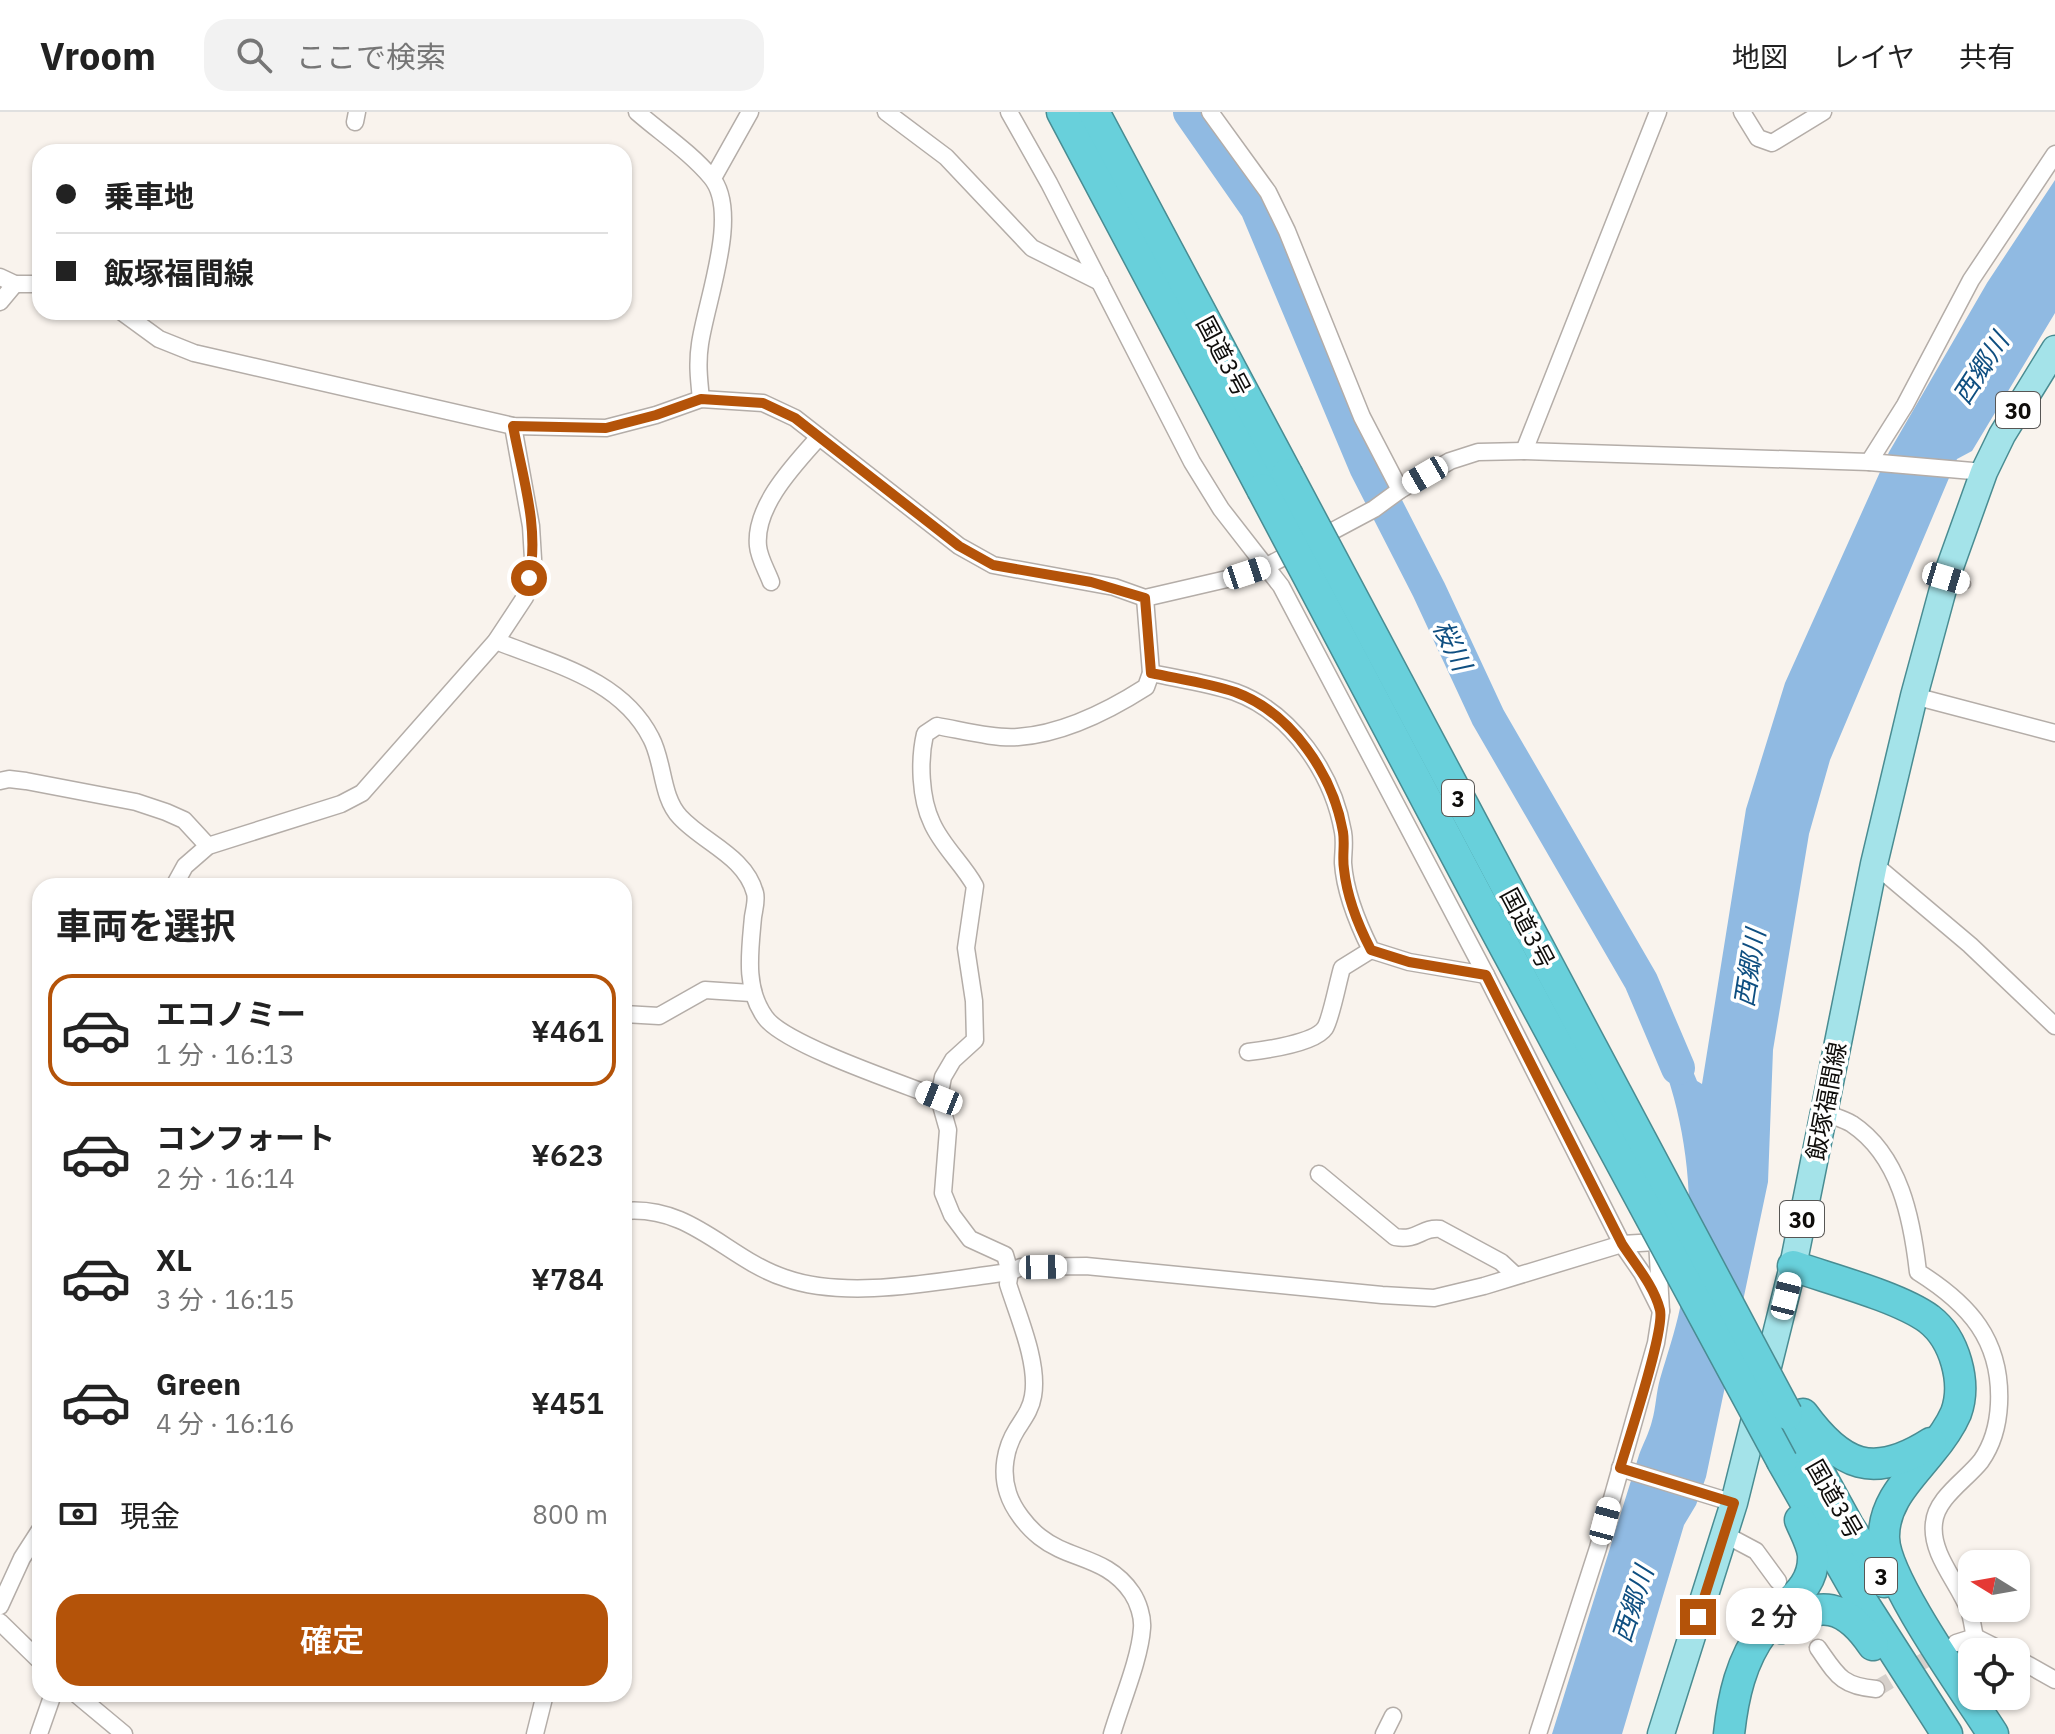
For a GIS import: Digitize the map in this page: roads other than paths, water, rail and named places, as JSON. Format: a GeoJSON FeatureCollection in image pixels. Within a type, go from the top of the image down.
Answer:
{"type":"FeatureCollection","features":[{"type":"Feature","properties":{"kind":"highway","name":"国道3号"},"geometry":{"type":"LineString","coordinates":[[1062,112],[1275,481],[1631,1121],[1699,1223],[1848,1525],[1981,1734]]}},
{"type":"Feature","properties":{"kind":"highway","name":"国道3号"},"geometry":{"type":"LineString","coordinates":[[1094,112],[1488,916],[1782,1461],[1860,1598],[1947,1734]]}},
{"type":"Feature","properties":{"kind":"highway"},"geometry":{"type":"LineString","coordinates":[[1793,1266],[1911,1309],[1929,1319],[1950,1344],[1961,1389],[1956,1414],[1943,1436],[1901,1487],[1889,1510],[1884,1534],[1885,1552],[1901,1588],[1993,1734]]}},
{"type":"Feature","properties":{"kind":"highway"},"geometry":{"type":"LineString","coordinates":[[1791,1408],[1836,1452],[1867,1463],[1889,1463],[1906,1457],[1943,1436]]}},
{"type":"Feature","properties":{"kind":"highway"},"geometry":{"type":"LineString","coordinates":[[1729,1734],[1737,1682],[1747,1660],[1764,1629],[1802,1592],[1810,1578],[1813,1553],[1786,1495],[1782,1461]]}},
{"type":"Feature","properties":{"kind":"highway"},"geometry":{"type":"LineString","coordinates":[[1747,1660],[1799,1614],[1816,1608],[1831,1610],[1861,1628],[1931,1734]]}},
{"type":"Feature","properties":{"kind":"main road","name":"30"},"geometry":{"type":"LineString","coordinates":[[1914,696],[1956,581],[1972,471],[2002,435],[2055,349]]}},
{"type":"Feature","properties":{"kind":"main road","name":"飯塚福間線"},"geometry":{"type":"LineString","coordinates":[[1661,1734],[1734,1503],[1793,1266],[1874,864],[1914,696]]}},
{"type":"Feature","properties":{"kind":"street"},"geometry":{"type":"LineString","coordinates":[[637,112],[713,178],[723,202],[723,229],[700,343],[698,370],[701,399]]}},
{"type":"Feature","properties":{"kind":"street"},"geometry":{"type":"LineString","coordinates":[[713,178],[750,112]]}},
{"type":"Feature","properties":{"kind":"street"},"geometry":{"type":"LineString","coordinates":[[886,112],[946,157],[1032,248],[1100,282]]}},
{"type":"Feature","properties":{"kind":"street"},"geometry":{"type":"LineString","coordinates":[[1009,112],[1192,462],[1221,509],[1281,586],[1486,975],[1622,1244],[1642,1273],[1661,1311]]}},
{"type":"Feature","properties":{"kind":"street"},"geometry":{"type":"LineString","coordinates":[[1210,112],[1268,192],[1396,493]]}},
{"type":"Feature","properties":{"kind":"street"},"geometry":{"type":"LineString","coordinates":[[1524,451],[1658,112]]}},
{"type":"Feature","properties":{"kind":"street"},"geometry":{"type":"LineString","coordinates":[[1742,112],[1758,138],[1772,143],[1823,112]]}},
{"type":"Feature","properties":{"kind":"street"},"geometry":{"type":"LineString","coordinates":[[1873,462],[1971,280],[2055,154]]}},
{"type":"Feature","properties":{"kind":"street"},"geometry":{"type":"LineString","coordinates":[[0,302],[8,280],[32,283]]}},
{"type":"Feature","properties":{"kind":"street"},"geometry":{"type":"LineString","coordinates":[[133,320],[159,339],[194,353],[513,426],[606,428],[701,399],[763,403],[795,418],[959,546],[993,565],[1087,581],[1145,598],[1227,579],[1267,566],[1374,509],[1450,461],[1478,452],[1873,462],[1972,471]]}},
{"type":"Feature","properties":{"kind":"street"},"geometry":{"type":"LineString","coordinates":[[178,878],[185,866],[208,846],[341,804],[362,793],[496,641],[525,597],[533,559],[531,526],[513,426]]}},
{"type":"Feature","properties":{"kind":"street"},"geometry":{"type":"LineString","coordinates":[[771,582],[758,546],[761,524],[778,487],[819,437]]}},
{"type":"Feature","properties":{"kind":"street"},"geometry":{"type":"LineString","coordinates":[[1112,1734],[1142,1627],[1137,1601],[1121,1578],[1100,1565],[1041,1539],[1026,1524],[1009,1496],[1003,1475],[1007,1451],[1028,1413],[1035,1373],[1008,1284],[1010,1272],[1005,1255],[970,1239],[952,1215],[943,1193],[948,1130],[939,1098],[943,1077],[953,1060],[975,1040],[974,1001],[966,948],[975,886],[944,843],[928,813],[922,747],[925,734],[937,726],[1016,738],[1057,729],[1128,699],[1146,687],[1151,673],[1145,598]]}},
{"type":"Feature","properties":{"kind":"street"},"geometry":{"type":"LineString","coordinates":[[496,641],[600,683],[625,702],[652,738],[668,796],[678,815],[741,866],[755,895],[750,953],[751,993],[766,1019],[790,1038],[939,1098]]}},
{"type":"Feature","properties":{"kind":"street"},"geometry":{"type":"LineString","coordinates":[[1151,673],[1238,693],[1296,734],[1315,758],[1330,792],[1343,833],[1346,886],[1371,950],[1409,962],[1486,975]]}},
{"type":"Feature","properties":{"kind":"street"},"geometry":{"type":"LineString","coordinates":[[1914,696],[2055,733]]}},
{"type":"Feature","properties":{"kind":"street"},"geometry":{"type":"LineString","coordinates":[[0,781],[26,781],[136,802],[184,820],[208,846]]}},
{"type":"Feature","properties":{"kind":"street"},"geometry":{"type":"LineString","coordinates":[[1874,864],[1970,945],[2055,1026]]}},
{"type":"Feature","properties":{"kind":"street"},"geometry":{"type":"LineString","coordinates":[[1248,1052],[1272,1050],[1316,1036],[1325,1028],[1342,968],[1371,950]]}},
{"type":"Feature","properties":{"kind":"street"},"geometry":{"type":"LineString","coordinates":[[632,1014],[659,1016],[705,990],[751,993]]}},
{"type":"Feature","properties":{"kind":"street"},"geometry":{"type":"LineString","coordinates":[[1823,1112],[1852,1124],[1880,1151],[1905,1198],[1913,1228],[1918,1272],[1960,1303],[1983,1331],[1993,1351],[1999,1382],[1995,1434],[1979,1463],[1936,1513],[1933,1526],[1938,1549],[1970,1612],[1975,1637],[1956,1643]]}},
{"type":"Feature","properties":{"kind":"street"},"geometry":{"type":"LineString","coordinates":[[1538,1734],[1598,1548],[1656,1343],[1661,1311],[1656,1242],[1667,1218],[1669,1173]]}},
{"type":"Feature","properties":{"kind":"street"},"geometry":{"type":"LineString","coordinates":[[1319,1174],[1395,1237],[1410,1239],[1430,1228],[1440,1229],[1501,1262],[1515,1275]]}},
{"type":"Feature","properties":{"kind":"street"},"geometry":{"type":"LineString","coordinates":[[632,1212],[666,1215],[699,1227],[747,1261],[784,1278],[818,1287],[864,1289],[1010,1272],[1021,1267],[1086,1266],[1434,1298],[1622,1244],[1656,1242]]}},
{"type":"Feature","properties":{"kind":"street"},"geometry":{"type":"LineString","coordinates":[[1620,1468],[1734,1503]]}},
{"type":"Feature","properties":{"kind":"street"},"geometry":{"type":"LineString","coordinates":[[1724,1534],[1756,1551],[1778,1581]]}},
{"type":"Feature","properties":{"kind":"street"},"geometry":{"type":"LineString","coordinates":[[0,1606],[32,1542]]}},
{"type":"Feature","properties":{"kind":"street"},"geometry":{"type":"LineString","coordinates":[[0,1622],[32,1653]]}},
{"type":"Feature","properties":{"kind":"street"},"geometry":{"type":"LineString","coordinates":[[1818,1648],[1840,1679],[1857,1687],[1876,1689]]}},
{"type":"Feature","properties":{"kind":"street"},"geometry":{"type":"LineString","coordinates":[[2030,1666],[2055,1680]]}},
{"type":"Feature","properties":{"kind":"street"},"geometry":{"type":"LineString","coordinates":[[39,1734],[50,1702]]}},
{"type":"Feature","properties":{"kind":"street"},"geometry":{"type":"LineString","coordinates":[[86,1702],[124,1734]]}},
{"type":"Feature","properties":{"kind":"street"},"geometry":{"type":"LineString","coordinates":[[535,1734],[543,1702]]}},
{"type":"Feature","properties":{"kind":"street"},"geometry":{"type":"LineString","coordinates":[[1384,1734],[1393,1716]]}},
{"type":"Feature","properties":{"kind":"water","name":"西郷川"},"geometry":{"type":"Polygon","coordinates":[[[2055,180],[2055,313],[1972,451],[1957,459],[1830,760],[1809,834],[1773,1050],[1768,1182],[1706,1477],[1696,1505],[1684,1525],[1622,1734],[1552,1734],[1651,1425],[1686,1273],[1689,1202],[1682,1132],[1674,1097],[1650,1031],[1671,1018],[1697,1081],[1702,1084],[1746,809],[1785,683],[1889,452],[1987,283],[2055,180]]]}},
{"type":"Feature","properties":{"kind":"waterway","name":"桜川"},"geometry":{"type":"LineString","coordinates":[[1190,112],[1257,208],[1366,467],[1429,590],[1488,717],[1641,981],[1678,1068]]}},
{"type":"Feature","properties":{"kind":"tunnel"},"geometry":{"type":"LineString","coordinates":[[1778,1581],[1818,1648]]}},
{"type":"Feature","properties":{"kind":"tunnel"},"geometry":{"type":"LineString","coordinates":[[1876,1689],[1944,1649]]}}]}
